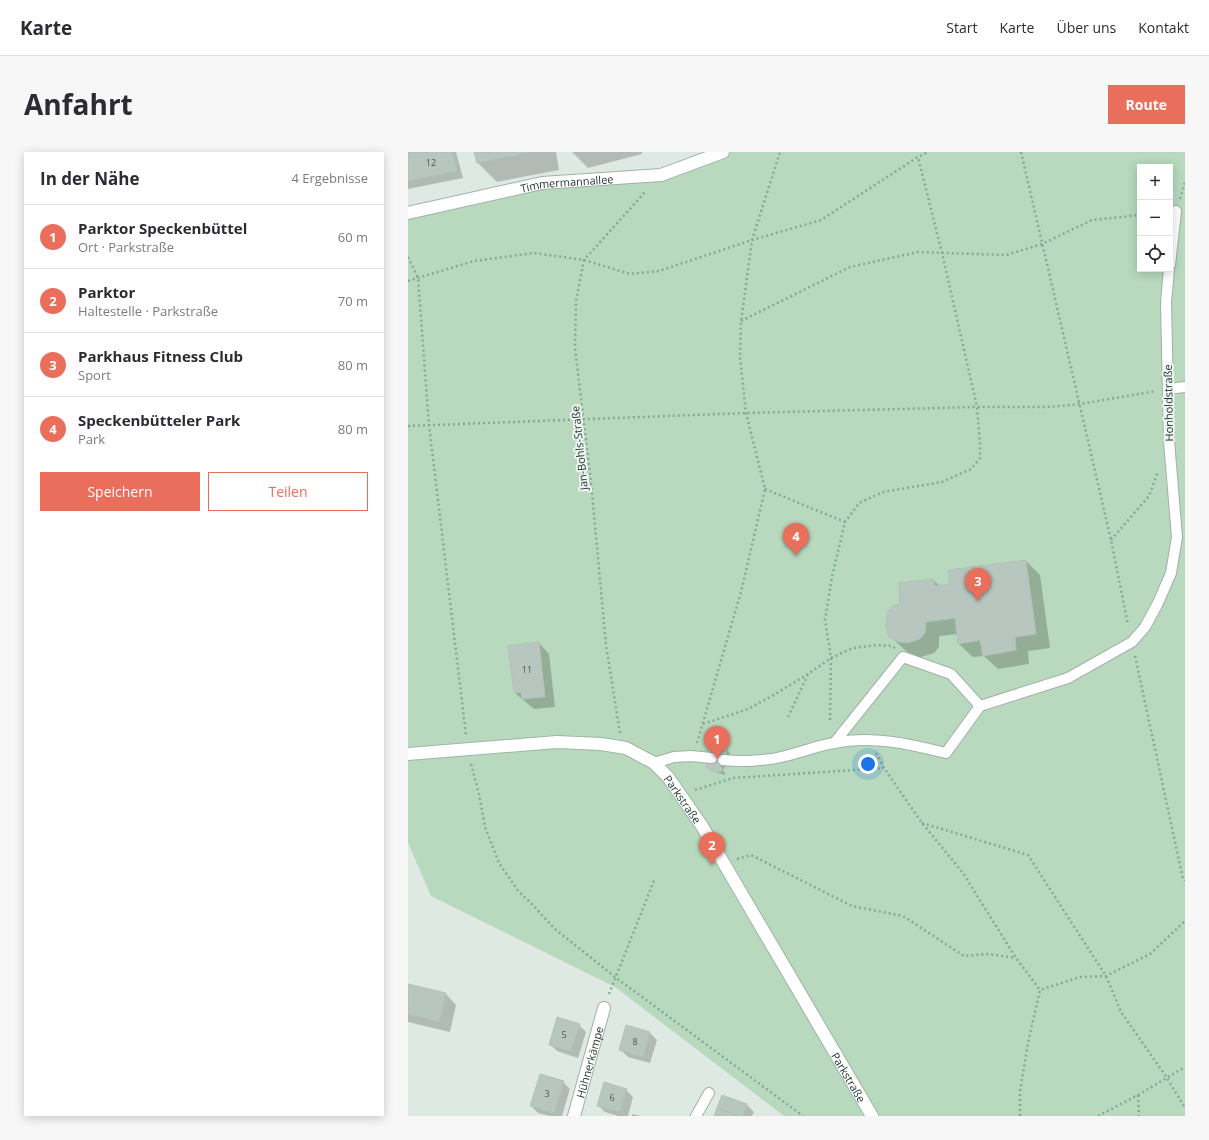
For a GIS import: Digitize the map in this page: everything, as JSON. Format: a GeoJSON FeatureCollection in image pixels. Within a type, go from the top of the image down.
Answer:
{"type":"FeatureCollection","features":[{"type":"Feature","properties":{"kind":"street","name":"Timmermannallee"},"geometry":{"type":"LineString","coordinates":[[408,213],[542,183],[661,175],[724,152]]}},
{"type":"Feature","properties":{"kind":"street","name":"Parkstraße"},"geometry":{"type":"LineString","coordinates":[[408,754],[557,742],[601,744],[626,748],[654,763],[668,778],[702,826],[872,1116]]}},
{"type":"Feature","properties":{"kind":"street","name":"Hühnerkämpe"},"geometry":{"type":"LineString","coordinates":[[574,1116],[604,1008]]}},
{"type":"Feature","properties":{"kind":"lane"},"geometry":{"type":"LineString","coordinates":[[1173,238],[1176,211]]}},
{"type":"Feature","properties":{"kind":"lane","name":"Honholdstraße"},"geometry":{"type":"LineString","coordinates":[[980,706],[1068,678],[1132,642],[1145,627],[1158,603],[1170,573],[1177,537],[1169,441],[1166,302],[1170,272]]}},
{"type":"Feature","properties":{"kind":"lane"},"geometry":{"type":"LineString","coordinates":[[1168,389],[1185,387]]}},
{"type":"Feature","properties":{"kind":"lane"},"geometry":{"type":"LineString","coordinates":[[723,760],[735,762],[779,758],[835,742],[868,739],[894,741],[946,753],[980,706],[951,674],[903,657],[835,742]]}},
{"type":"Feature","properties":{"kind":"lane"},"geometry":{"type":"LineString","coordinates":[[654,763],[674,757],[691,756],[712,758]]}},
{"type":"Feature","properties":{"kind":"lane"},"geometry":{"type":"LineString","coordinates":[[696,1116],[709,1093]]}},
{"type":"Feature","properties":{"kind":"path"},"geometry":{"type":"LineString","coordinates":[[691,756],[703,724],[741,592],[765,489],[746,413],[740,357],[741,322],[752,240],[780,152]]}},
{"type":"Feature","properties":{"kind":"path"},"geometry":{"type":"LineString","coordinates":[[408,282],[474,261],[534,253],[584,260],[630,274],[659,272],[752,240],[821,220],[928,152]]}},
{"type":"Feature","properties":{"kind":"path"},"geometry":{"type":"LineString","coordinates":[[1021,152],[1111,540],[1183,879],[1185,881]]}},
{"type":"Feature","properties":{"kind":"path"},"geometry":{"type":"LineString","coordinates":[[830,720],[831,658],[825,620],[832,577],[846,522],[859,503],[883,492],[942,482],[972,468],[980,458],[977,407],[942,253],[918,157]]}},
{"type":"Feature","properties":{"kind":"path"},"geometry":{"type":"LineString","coordinates":[[584,260],[661,175]]}},
{"type":"Feature","properties":{"kind":"path"},"geometry":{"type":"LineString","coordinates":[[1176,211],[1185,182]]}},
{"type":"Feature","properties":{"kind":"path"},"geometry":{"type":"LineString","coordinates":[[741,322],[850,267],[918,252],[1006,255],[1042,244],[1092,220],[1137,214]]}},
{"type":"Feature","properties":{"kind":"path"},"geometry":{"type":"LineString","coordinates":[[408,257],[418,278],[429,425],[468,750],[479,794],[485,827],[499,863],[519,892],[555,929],[615,977],[803,1116]]}},
{"type":"Feature","properties":{"kind":"path","name":"Jan-Bohls-Straße"},"geometry":{"type":"LineString","coordinates":[[584,260],[576,302],[575,348],[584,420],[606,645],[618,728],[626,748]]}},
{"type":"Feature","properties":{"kind":"path"},"geometry":{"type":"LineString","coordinates":[[408,426],[746,413],[977,407],[1048,407],[1080,404],[1168,389]]}},
{"type":"Feature","properties":{"kind":"path"},"geometry":{"type":"LineString","coordinates":[[1111,540],[1149,496],[1159,468]]}},
{"type":"Feature","properties":{"kind":"path"},"geometry":{"type":"LineString","coordinates":[[765,489],[846,522]]}},
{"type":"Feature","properties":{"kind":"path"},"geometry":{"type":"LineString","coordinates":[[703,724],[748,709],[808,674],[831,658],[853,648],[877,645],[892,646],[903,657]]}},
{"type":"Feature","properties":{"kind":"path"},"geometry":{"type":"LineString","coordinates":[[788,717],[808,674]]}},
{"type":"Feature","properties":{"kind":"path"},"geometry":{"type":"LineString","coordinates":[[868,739],[884,768],[922,823],[963,873],[1016,958],[1040,990],[1028,1043],[1020,1091],[1020,1116]]}},
{"type":"Feature","properties":{"kind":"path"},"geometry":{"type":"LineString","coordinates":[[680,794],[733,778],[884,768]]}},
{"type":"Feature","properties":{"kind":"path"},"geometry":{"type":"LineString","coordinates":[[922,823],[1028,855],[1106,976],[1121,1012],[1167,1078],[1185,1108]]}},
{"type":"Feature","properties":{"kind":"path"},"geometry":{"type":"LineString","coordinates":[[723,863],[751,855],[852,906],[903,916],[964,956],[987,954],[1016,958]]}},
{"type":"Feature","properties":{"kind":"path"},"geometry":{"type":"LineString","coordinates":[[604,1008],[655,878]]}},
{"type":"Feature","properties":{"kind":"path"},"geometry":{"type":"LineString","coordinates":[[1040,990],[1080,977],[1106,976],[1150,954],[1185,920]]}},
{"type":"Feature","properties":{"kind":"path"},"geometry":{"type":"LineString","coordinates":[[1098,1116],[1138,1095],[1185,1067]]}},
{"type":"Feature","properties":{"kind":"path"},"geometry":{"type":"LineString","coordinates":[[1138,1095],[1139,1116]]}},
{"type":"Feature","properties":{"kind":"green space"},"geometry":{"type":"Polygon","coordinates":[[[731,152],[1185,152],[1185,1116],[784,1116],[615,987],[431,896],[408,843],[408,216],[542,186],[661,177],[731,152]]]}},
{"type":"Feature","properties":{"kind":"building"},"geometry":{"type":"Polygon","coordinates":[[[408,152],[452,152],[457,171],[408,181],[408,152]]]}},
{"type":"Feature","properties":{"kind":"building"},"geometry":{"type":"Polygon","coordinates":[[[474,152],[531,152],[477,163],[474,152]]]}},
{"type":"Feature","properties":{"kind":"building"},"geometry":{"type":"Polygon","coordinates":[[[1026,560],[1036,634],[1015,637],[1016,650],[983,656],[980,640],[958,644],[955,618],[926,622],[925,633],[920,639],[907,643],[899,642],[889,637],[886,626],[887,615],[888,611],[893,606],[900,604],[899,583],[933,579],[935,586],[949,584],[948,570],[1026,560]]]}},
{"type":"Feature","properties":{"kind":"building"},"geometry":{"type":"Polygon","coordinates":[[[539,642],[545,697],[522,699],[521,692],[514,693],[508,646],[539,642]]]}},
{"type":"Feature","properties":{"kind":"building"},"geometry":{"type":"Polygon","coordinates":[[[713,745],[727,749],[721,767],[723,769],[721,772],[712,771],[706,767],[707,763],[710,764],[715,750],[711,748],[713,745]]]}},
{"type":"Feature","properties":{"kind":"building"},"geometry":{"type":"Polygon","coordinates":[[[408,984],[446,993],[439,1022],[408,1014],[408,984]]]}},
{"type":"Feature","properties":{"kind":"building"},"geometry":{"type":"Polygon","coordinates":[[[557,1017],[580,1024],[571,1051],[549,1045],[557,1017]]]}},
{"type":"Feature","properties":{"kind":"building"},"geometry":{"type":"Polygon","coordinates":[[[626,1025],[650,1032],[643,1057],[619,1050],[626,1025]]]}},
{"type":"Feature","properties":{"kind":"building"},"geometry":{"type":"Polygon","coordinates":[[[540,1074],[564,1081],[554,1113],[530,1106],[540,1074]]]}},
{"type":"Feature","properties":{"kind":"building"},"geometry":{"type":"Polygon","coordinates":[[[604,1082],[627,1089],[620,1112],[597,1106],[604,1082]]]}},
{"type":"Feature","properties":{"kind":"building"},"geometry":{"type":"Polygon","coordinates":[[[722,1095],[747,1104],[743,1116],[737,1116],[717,1108],[722,1095]]]}},
{"type":"Feature","properties":{"kind":"building"},"geometry":{"type":"Polygon","coordinates":[[[717,1108],[737,1116],[714,1116],[717,1108]]]}},
{"type":"Feature","properties":{"kind":"place","name":"Speckenbütteler Park"},"geometry":{"type":"Point","coordinates":[796,556]}},
{"type":"Feature","properties":{"kind":"place","name":"Parkhaus Fitness Club"},"geometry":{"type":"Point","coordinates":[978,601]}},
{"type":"Feature","properties":{"kind":"place","name":"Parktor Speckenbüttel"},"geometry":{"type":"Point","coordinates":[717,759]}},
{"type":"Feature","properties":{"kind":"place","name":"Parktor"},"geometry":{"type":"Point","coordinates":[712,865]}}]}
